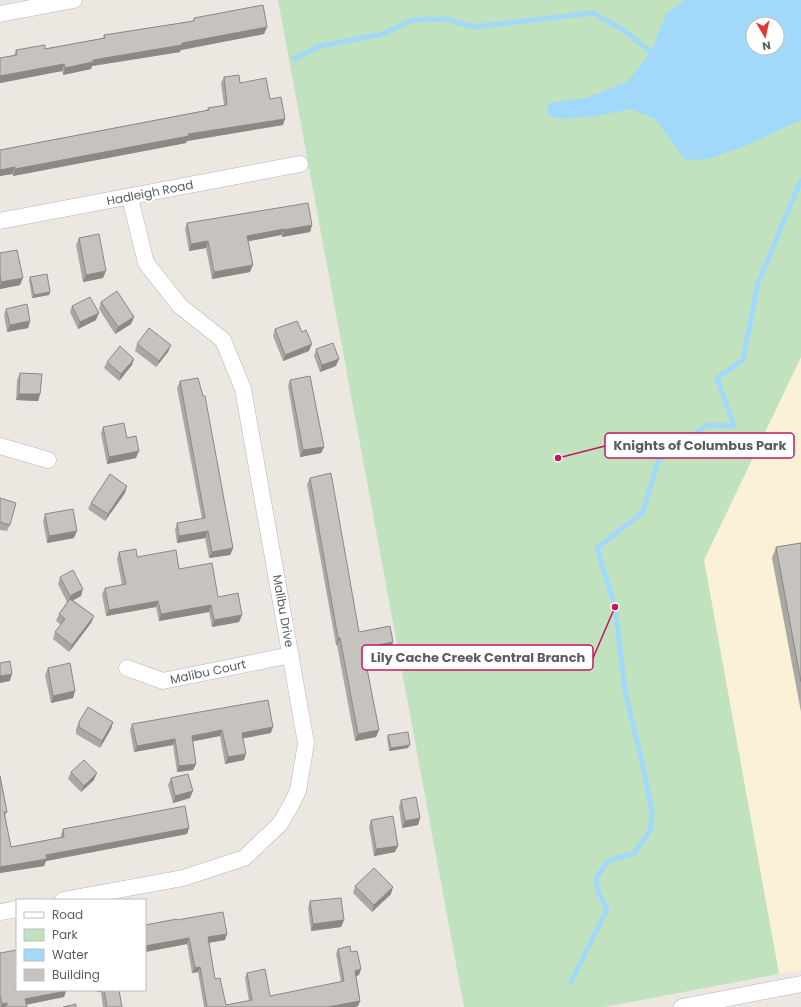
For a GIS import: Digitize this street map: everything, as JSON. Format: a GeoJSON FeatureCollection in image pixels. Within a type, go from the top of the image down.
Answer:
{"type":"FeatureCollection","features":[{"type":"Feature","properties":{"kind":"street"},"geometry":{"type":"LineString","coordinates":[[0,14],[74,0]]}},
{"type":"Feature","properties":{"kind":"street","name":"Hadleigh Road"},"geometry":{"type":"LineString","coordinates":[[0,221],[130,198],[300,164]]}},
{"type":"Feature","properties":{"kind":"street","name":"Malibu Drive"},"geometry":{"type":"LineString","coordinates":[[68,899],[183,878],[244,858],[280,824],[298,791],[306,743],[243,389],[223,340],[180,306],[146,263],[130,198]]}},
{"type":"Feature","properties":{"kind":"street"},"geometry":{"type":"LineString","coordinates":[[0,446],[48,460]]}},
{"type":"Feature","properties":{"kind":"street","name":"Malibu Court"},"geometry":{"type":"LineString","coordinates":[[127,668],[163,681],[291,655]]}},
{"type":"Feature","properties":{"kind":"street"},"geometry":{"type":"LineString","coordinates":[[0,912],[16,908]]}},
{"type":"Feature","properties":{"kind":"street"},"geometry":{"type":"LineString","coordinates":[[682,1007],[801,984]]}},
{"type":"Feature","properties":{"kind":"shaded area"},"geometry":{"type":"Polygon","coordinates":[[[801,357],[801,970],[779,974],[704,560],[801,357]]]}},
{"type":"Feature","properties":{"kind":"green space"},"geometry":{"type":"Polygon","coordinates":[[[278,0],[801,0],[801,357],[704,560],[779,974],[604,1007],[464,1007],[278,0]]]}},
{"type":"Feature","properties":{"kind":"water"},"geometry":{"type":"Polygon","coordinates":[[[685,0],[801,0],[801,120],[745,146],[708,159],[685,160],[655,119],[631,109],[596,116],[560,119],[548,115],[548,103],[586,98],[627,82],[651,52],[666,14],[685,0]]]}},
{"type":"Feature","properties":{"kind":"building"},"geometry":{"type":"Polygon","coordinates":[[[263,5],[267,27],[182,43],[182,45],[93,60],[93,62],[65,68],[64,64],[0,76],[0,58],[17,55],[16,50],[45,45],[45,49],[105,38],[104,35],[194,21],[194,18],[263,5]]]}},
{"type":"Feature","properties":{"kind":"building"},"geometry":{"type":"Polygon","coordinates":[[[239,75],[240,83],[266,78],[270,99],[281,97],[285,119],[188,134],[189,136],[15,169],[15,167],[0,170],[0,150],[209,110],[208,108],[227,105],[224,77],[239,75]]]}},
{"type":"Feature","properties":{"kind":"building"},"geometry":{"type":"Polygon","coordinates":[[[308,203],[312,225],[247,236],[253,265],[214,272],[208,241],[191,244],[187,223],[308,203]]]}},
{"type":"Feature","properties":{"kind":"building"},"geometry":{"type":"Polygon","coordinates":[[[99,234],[106,271],[86,275],[79,238],[99,234]]]}},
{"type":"Feature","properties":{"kind":"building"},"geometry":{"type":"Polygon","coordinates":[[[17,250],[23,278],[1,282],[0,253],[17,250]]]}},
{"type":"Feature","properties":{"kind":"building"},"geometry":{"type":"Polygon","coordinates":[[[47,274],[50,292],[34,295],[30,277],[47,274]]]}},
{"type":"Feature","properties":{"kind":"building"},"geometry":{"type":"Polygon","coordinates":[[[117,291],[134,317],[118,327],[101,302],[117,291]]]}},
{"type":"Feature","properties":{"kind":"building"},"geometry":{"type":"Polygon","coordinates":[[[90,297],[99,313],[80,322],[72,306],[90,297]]]}},
{"type":"Feature","properties":{"kind":"building"},"geometry":{"type":"Polygon","coordinates":[[[27,304],[30,321],[10,325],[6,309],[27,304]]]}},
{"type":"Feature","properties":{"kind":"building"},"geometry":{"type":"Polygon","coordinates":[[[297,321],[302,332],[306,330],[312,344],[285,355],[275,329],[297,321]]]}},
{"type":"Feature","properties":{"kind":"building"},"geometry":{"type":"Polygon","coordinates":[[[149,328],[171,345],[159,361],[137,344],[149,328]]]}},
{"type":"Feature","properties":{"kind":"building"},"geometry":{"type":"Polygon","coordinates":[[[333,343],[339,359],[322,365],[316,349],[333,343]]]}},
{"type":"Feature","properties":{"kind":"building"},"geometry":{"type":"Polygon","coordinates":[[[120,346],[134,359],[121,374],[107,362],[120,346]]]}},
{"type":"Feature","properties":{"kind":"building"},"geometry":{"type":"Polygon","coordinates":[[[20,373],[42,374],[40,394],[19,394],[20,373]]]}},
{"type":"Feature","properties":{"kind":"building"},"geometry":{"type":"Polygon","coordinates":[[[310,376],[324,447],[303,450],[290,380],[310,376]]]}},
{"type":"Feature","properties":{"kind":"building"},"geometry":{"type":"Polygon","coordinates":[[[198,378],[203,396],[205,396],[233,548],[212,552],[208,531],[179,536],[177,523],[205,518],[180,381],[198,378]]]}},
{"type":"Feature","properties":{"kind":"building"},"geometry":{"type":"Polygon","coordinates":[[[124,423],[127,438],[136,436],[139,451],[109,457],[103,427],[124,423]]]}},
{"type":"Feature","properties":{"kind":"building"},"geometry":{"type":"Polygon","coordinates":[[[331,473],[359,632],[390,626],[393,642],[363,648],[379,730],[358,734],[340,638],[338,638],[310,478],[331,473]]]}},
{"type":"Feature","properties":{"kind":"building"},"geometry":{"type":"Polygon","coordinates":[[[110,474],[127,486],[108,514],[91,503],[110,474]]]}},
{"type":"Feature","properties":{"kind":"building"},"geometry":{"type":"Polygon","coordinates":[[[0,498],[16,503],[10,525],[0,522],[0,498]]]}},
{"type":"Feature","properties":{"kind":"building"},"geometry":{"type":"Polygon","coordinates":[[[73,509],[77,531],[49,536],[45,514],[73,509]]]}},
{"type":"Feature","properties":{"kind":"building"},"geometry":{"type":"Polygon","coordinates":[[[801,543],[801,682],[776,547],[801,543]]]}},
{"type":"Feature","properties":{"kind":"building"},"geometry":{"type":"Polygon","coordinates":[[[136,549],[137,557],[176,550],[179,569],[212,563],[218,597],[238,593],[242,615],[214,620],[211,605],[161,614],[158,601],[109,610],[105,588],[126,584],[119,552],[136,549]]]}},
{"type":"Feature","properties":{"kind":"building"},"geometry":{"type":"Polygon","coordinates":[[[73,570],[83,589],[70,596],[60,577],[73,570]]]}},
{"type":"Feature","properties":{"kind":"building"},"geometry":{"type":"Polygon","coordinates":[[[70,599],[94,616],[72,645],[55,632],[65,619],[59,614],[70,599]]]}},
{"type":"Feature","properties":{"kind":"building"},"geometry":{"type":"Polygon","coordinates":[[[10,661],[12,674],[0,676],[0,663],[10,661]]]}},
{"type":"Feature","properties":{"kind":"building"},"geometry":{"type":"Polygon","coordinates":[[[70,663],[75,691],[53,696],[48,668],[70,663]]]}},
{"type":"Feature","properties":{"kind":"building"},"geometry":{"type":"Polygon","coordinates":[[[268,700],[273,727],[242,733],[246,754],[228,757],[222,730],[192,736],[196,764],[179,766],[175,739],[137,746],[132,724],[268,700]]]}},
{"type":"Feature","properties":{"kind":"building"},"geometry":{"type":"Polygon","coordinates":[[[88,707],[113,722],[102,741],[79,727],[79,722],[88,707]]]}},
{"type":"Feature","properties":{"kind":"building"},"geometry":{"type":"Polygon","coordinates":[[[408,732],[410,745],[391,748],[388,735],[408,732]]]}},
{"type":"Feature","properties":{"kind":"building"},"geometry":{"type":"Polygon","coordinates":[[[84,760],[97,773],[84,786],[71,772],[84,760]]]}},
{"type":"Feature","properties":{"kind":"building"},"geometry":{"type":"Polygon","coordinates":[[[188,774],[193,791],[175,796],[171,778],[188,774]]]}},
{"type":"Feature","properties":{"kind":"building"},"geometry":{"type":"Polygon","coordinates":[[[0,776],[7,812],[4,812],[11,847],[64,837],[63,829],[185,806],[189,828],[46,855],[47,859],[0,867],[0,776]]]}},
{"type":"Feature","properties":{"kind":"building"},"geometry":{"type":"Polygon","coordinates":[[[416,797],[420,818],[405,821],[401,800],[416,797]]]}},
{"type":"Feature","properties":{"kind":"building"},"geometry":{"type":"Polygon","coordinates":[[[393,816],[398,846],[376,849],[371,820],[393,816]]]}},
{"type":"Feature","properties":{"kind":"building"},"geometry":{"type":"Polygon","coordinates":[[[374,868],[393,887],[374,905],[355,886],[374,868]]]}},
{"type":"Feature","properties":{"kind":"building"},"geometry":{"type":"Polygon","coordinates":[[[341,898],[344,920],[313,924],[310,901],[341,898]]]}},
{"type":"Feature","properties":{"kind":"building"},"geometry":{"type":"Polygon","coordinates":[[[223,912],[227,934],[208,937],[215,979],[220,978],[226,1005],[252,1000],[247,973],[265,969],[270,996],[344,981],[338,949],[350,946],[351,952],[357,951],[361,969],[355,971],[360,1001],[328,1007],[207,1007],[200,967],[195,968],[189,938],[146,946],[146,925],[223,912]]]}},
{"type":"Feature","properties":{"kind":"building"},"geometry":{"type":"Polygon","coordinates":[[[16,950],[16,991],[66,991],[25,999],[27,1007],[7,1007],[7,1003],[2,1004],[0,995],[0,953],[16,950]]]}},
{"type":"Feature","properties":{"kind":"building"},"geometry":{"type":"Polygon","coordinates":[[[104,991],[119,991],[122,1007],[107,1007],[104,991]]]}},
{"type":"Feature","properties":{"kind":"building"},"geometry":{"type":"Polygon","coordinates":[[[76,1004],[76,1007],[63,1007],[76,1004]]]}},
{"type":"Feature","properties":{"kind":"waterway"},"geometry":{"type":"LineString","coordinates":[[294,59],[320,46],[383,34],[412,20],[446,19],[473,27],[593,13],[625,31],[651,52]]}},
{"type":"Feature","properties":{"kind":"waterway"},"geometry":{"type":"LineString","coordinates":[[571,982],[607,909],[598,891],[596,878],[608,861],[634,853],[651,829],[652,812],[643,766],[625,691],[615,607],[597,548],[643,512],[658,461],[707,425],[734,426],[717,378],[743,360],[758,283],[801,180]]}},
{"type":"Feature","properties":{"kind":"place","name":"Knights of Columbus Park"},"geometry":{"type":"Point","coordinates":[558,458]}},
{"type":"Feature","properties":{"kind":"place","name":"Lily Cache Creek Central Branch"},"geometry":{"type":"Point","coordinates":[615,607]}}]}
